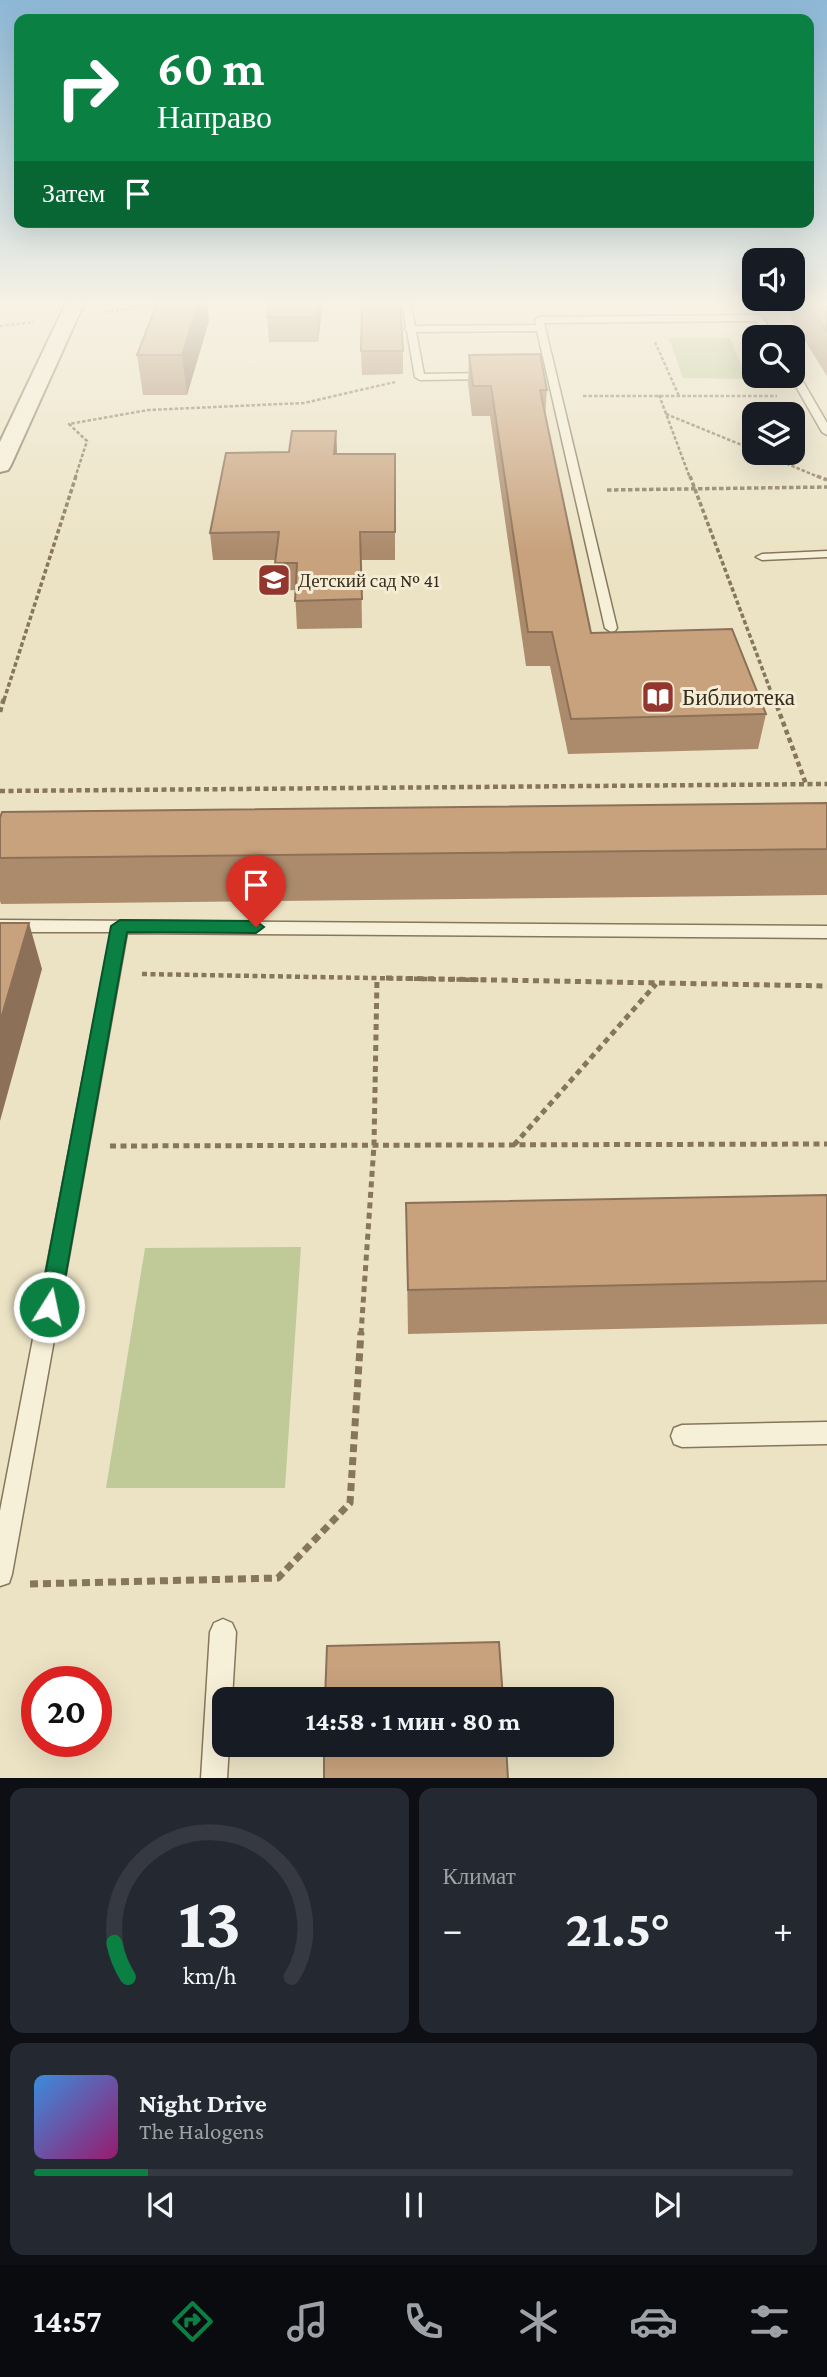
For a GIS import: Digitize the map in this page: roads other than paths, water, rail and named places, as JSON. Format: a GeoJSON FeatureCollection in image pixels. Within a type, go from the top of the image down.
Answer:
{"type":"FeatureCollection","features":[{"type":"Feature","properties":{"kind":"street"},"geometry":{"type":"LineString","coordinates":[[0,465],[6,439],[34,384]]}},
{"type":"Feature","properties":{"kind":"lane"},"geometry":{"type":"LineString","coordinates":[[552,384],[611,628]]}},
{"type":"Feature","properties":{"kind":"lane"},"geometry":{"type":"LineString","coordinates":[[802,388],[827,432]]}},
{"type":"Feature","properties":{"kind":"lane"},"geometry":{"type":"LineString","coordinates":[[762,557],[827,554]]}},
{"type":"Feature","properties":{"kind":"lane"},"geometry":{"type":"LineString","coordinates":[[0,926],[827,932]]}},
{"type":"Feature","properties":{"kind":"lane"},"geometry":{"type":"LineString","coordinates":[[0,1574],[120,926]]}},
{"type":"Feature","properties":{"kind":"lane"},"geometry":{"type":"LineString","coordinates":[[682,1436],[827,1433]]}},
{"type":"Feature","properties":{"kind":"lane"},"geometry":{"type":"LineString","coordinates":[[214,1778],[223,1632]]}},
{"type":"Feature","properties":{"kind":"place","name":"Детский сад № 41"},"geometry":{"type":"Point","coordinates":[274,580]}},
{"type":"Feature","properties":{"kind":"place","name":"Библиотека"},"geometry":{"type":"Point","coordinates":[658,697]}}]}
